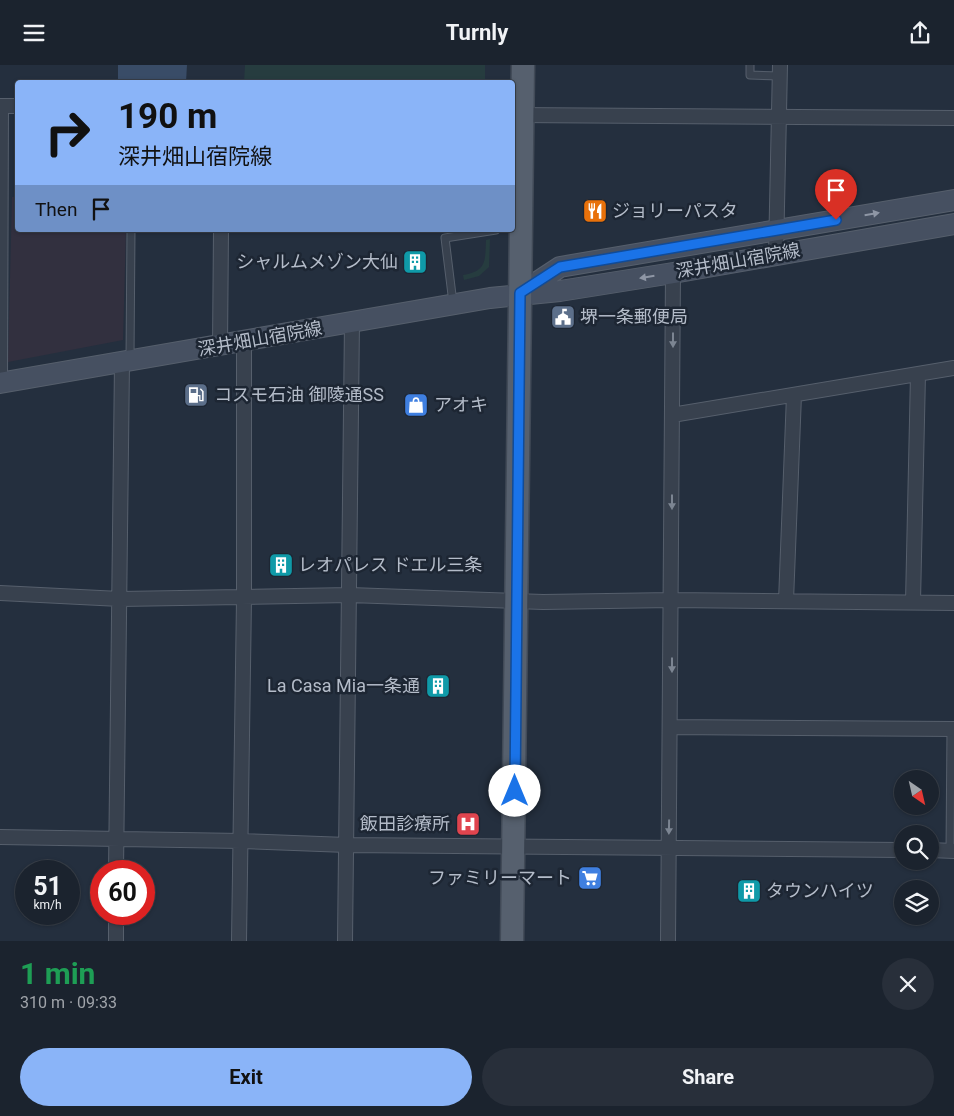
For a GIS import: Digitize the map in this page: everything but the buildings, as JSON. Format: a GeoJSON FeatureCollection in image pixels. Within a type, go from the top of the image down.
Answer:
{"type":"FeatureCollection","features":[{"type":"Feature","properties":{"kind":"main road"},"geometry":{"type":"LineString","coordinates":[[512,941],[520,293],[517,227],[517,115],[523,65]]}},
{"type":"Feature","properties":{"kind":"main road","name":"深井畑山宿院線"},"geometry":{"type":"LineString","coordinates":[[520,293],[560,267],[954,200]]}},
{"type":"Feature","properties":{"kind":"main road","name":"深井畑山宿院線"},"geometry":{"type":"LineString","coordinates":[[0,384],[453,304],[520,293],[560,291],[673,273],[954,224]]}},
{"type":"Feature","properties":{"kind":"street"},"geometry":{"type":"LineString","coordinates":[[776,254],[780,70]]}},
{"type":"Feature","properties":{"kind":"street"},"geometry":{"type":"LineString","coordinates":[[0,384],[0,106],[15,106]]}},
{"type":"Feature","properties":{"kind":"street"},"geometry":{"type":"LineString","coordinates":[[517,115],[954,118]]}},
{"type":"Feature","properties":{"kind":"street"},"geometry":{"type":"LineString","coordinates":[[220,346],[221,232]]}},
{"type":"Feature","properties":{"kind":"street"},"geometry":{"type":"LineString","coordinates":[[668,941],[673,273]]}},
{"type":"Feature","properties":{"kind":"street"},"geometry":{"type":"LineString","coordinates":[[345,941],[352,322]]}},
{"type":"Feature","properties":{"kind":"street"},"geometry":{"type":"LineString","coordinates":[[239,941],[244,599],[244,342]]}},
{"type":"Feature","properties":{"kind":"street"},"geometry":{"type":"LineString","coordinates":[[116,860],[126,363]]}},
{"type":"Feature","properties":{"kind":"street"},"geometry":{"type":"LineString","coordinates":[[672,415],[954,368]]}},
{"type":"Feature","properties":{"kind":"street"},"geometry":{"type":"LineString","coordinates":[[913,602],[918,374]]}},
{"type":"Feature","properties":{"kind":"street"},"geometry":{"type":"LineString","coordinates":[[786,601],[794,395]]}},
{"type":"Feature","properties":{"kind":"street"},"geometry":{"type":"LineString","coordinates":[[0,593],[120,599],[244,599],[350,595],[517,601],[672,600],[954,603]]}},
{"type":"Feature","properties":{"kind":"street"},"geometry":{"type":"LineString","coordinates":[[671,727],[952,729]]}},
{"type":"Feature","properties":{"kind":"street"},"geometry":{"type":"LineString","coordinates":[[0,837],[116,838],[346,845],[894,850]]}},
{"type":"Feature","properties":{"kind":"street"},"geometry":{"type":"LineString","coordinates":[[939,851],[952,851]]}},
{"type":"Feature","properties":{"kind":"street"},"geometry":{"type":"LineString","coordinates":[[116,925],[116,941]]}},
{"type":"Feature","properties":{"kind":"lane"},"geometry":{"type":"LineString","coordinates":[[750,65],[750,75],[780,70]]}},
{"type":"Feature","properties":{"kind":"lane"},"geometry":{"type":"LineString","coordinates":[[126,363],[132,232]]}},
{"type":"Feature","properties":{"kind":"lane"},"geometry":{"type":"LineString","coordinates":[[453,304],[445,238],[483,232]]}},
{"type":"Feature","properties":{"kind":"lane"},"geometry":{"type":"LineString","coordinates":[[952,729],[952,851]]}},
{"type":"Feature","properties":{"kind":"shaded area"},"geometry":{"type":"Polygon","coordinates":[[[12,197],[15,197],[15,232],[126,232],[123,340],[8,362],[12,197]]]}},
{"type":"Feature","properties":{"kind":"green space"},"geometry":{"type":"Polygon","coordinates":[[[245,65],[485,65],[485,80],[244,80],[245,65]]]}},
{"type":"Feature","properties":{"kind":"green space"},"geometry":{"type":"Polygon","coordinates":[[[490,239],[489,267],[479,276],[464,280],[463,275],[481,268],[485,259],[486,240],[490,239]]]}},
{"type":"Feature","properties":{"kind":"water"},"geometry":{"type":"Polygon","coordinates":[[[118,65],[187,65],[186,80],[118,80],[118,65]]]}},
{"type":"Feature","properties":{"kind":"place","name":"ジョリーパスタ"},"geometry":{"type":"Point","coordinates":[595,211]}},
{"type":"Feature","properties":{"kind":"place","name":"シャルムメゾン大仙"},"geometry":{"type":"Point","coordinates":[415,262]}},
{"type":"Feature","properties":{"kind":"place","name":"堺一条郵便局"},"geometry":{"type":"Point","coordinates":[563,317]}},
{"type":"Feature","properties":{"kind":"place","name":"コスモ石油 御陵通SS"},"geometry":{"type":"Point","coordinates":[196,395]}},
{"type":"Feature","properties":{"kind":"place","name":"アオキ"},"geometry":{"type":"Point","coordinates":[416,405]}},
{"type":"Feature","properties":{"kind":"place","name":"レオパレス ドエル三条"},"geometry":{"type":"Point","coordinates":[281,565]}},
{"type":"Feature","properties":{"kind":"place","name":"La Casa Mia一条通"},"geometry":{"type":"Point","coordinates":[438,686]}},
{"type":"Feature","properties":{"kind":"place","name":"飯田診療所"},"geometry":{"type":"Point","coordinates":[468,824]}},
{"type":"Feature","properties":{"kind":"place","name":"ファミリーマート"},"geometry":{"type":"Point","coordinates":[590,878]}},
{"type":"Feature","properties":{"kind":"place","name":"タウンハイツ"},"geometry":{"type":"Point","coordinates":[749,891]}},
{"type":"Feature","properties":{"kind":"route"},"geometry":{"type":"LineString","coordinates":[[515,791],[520,293],[560,267],[836,220]]}}]}
